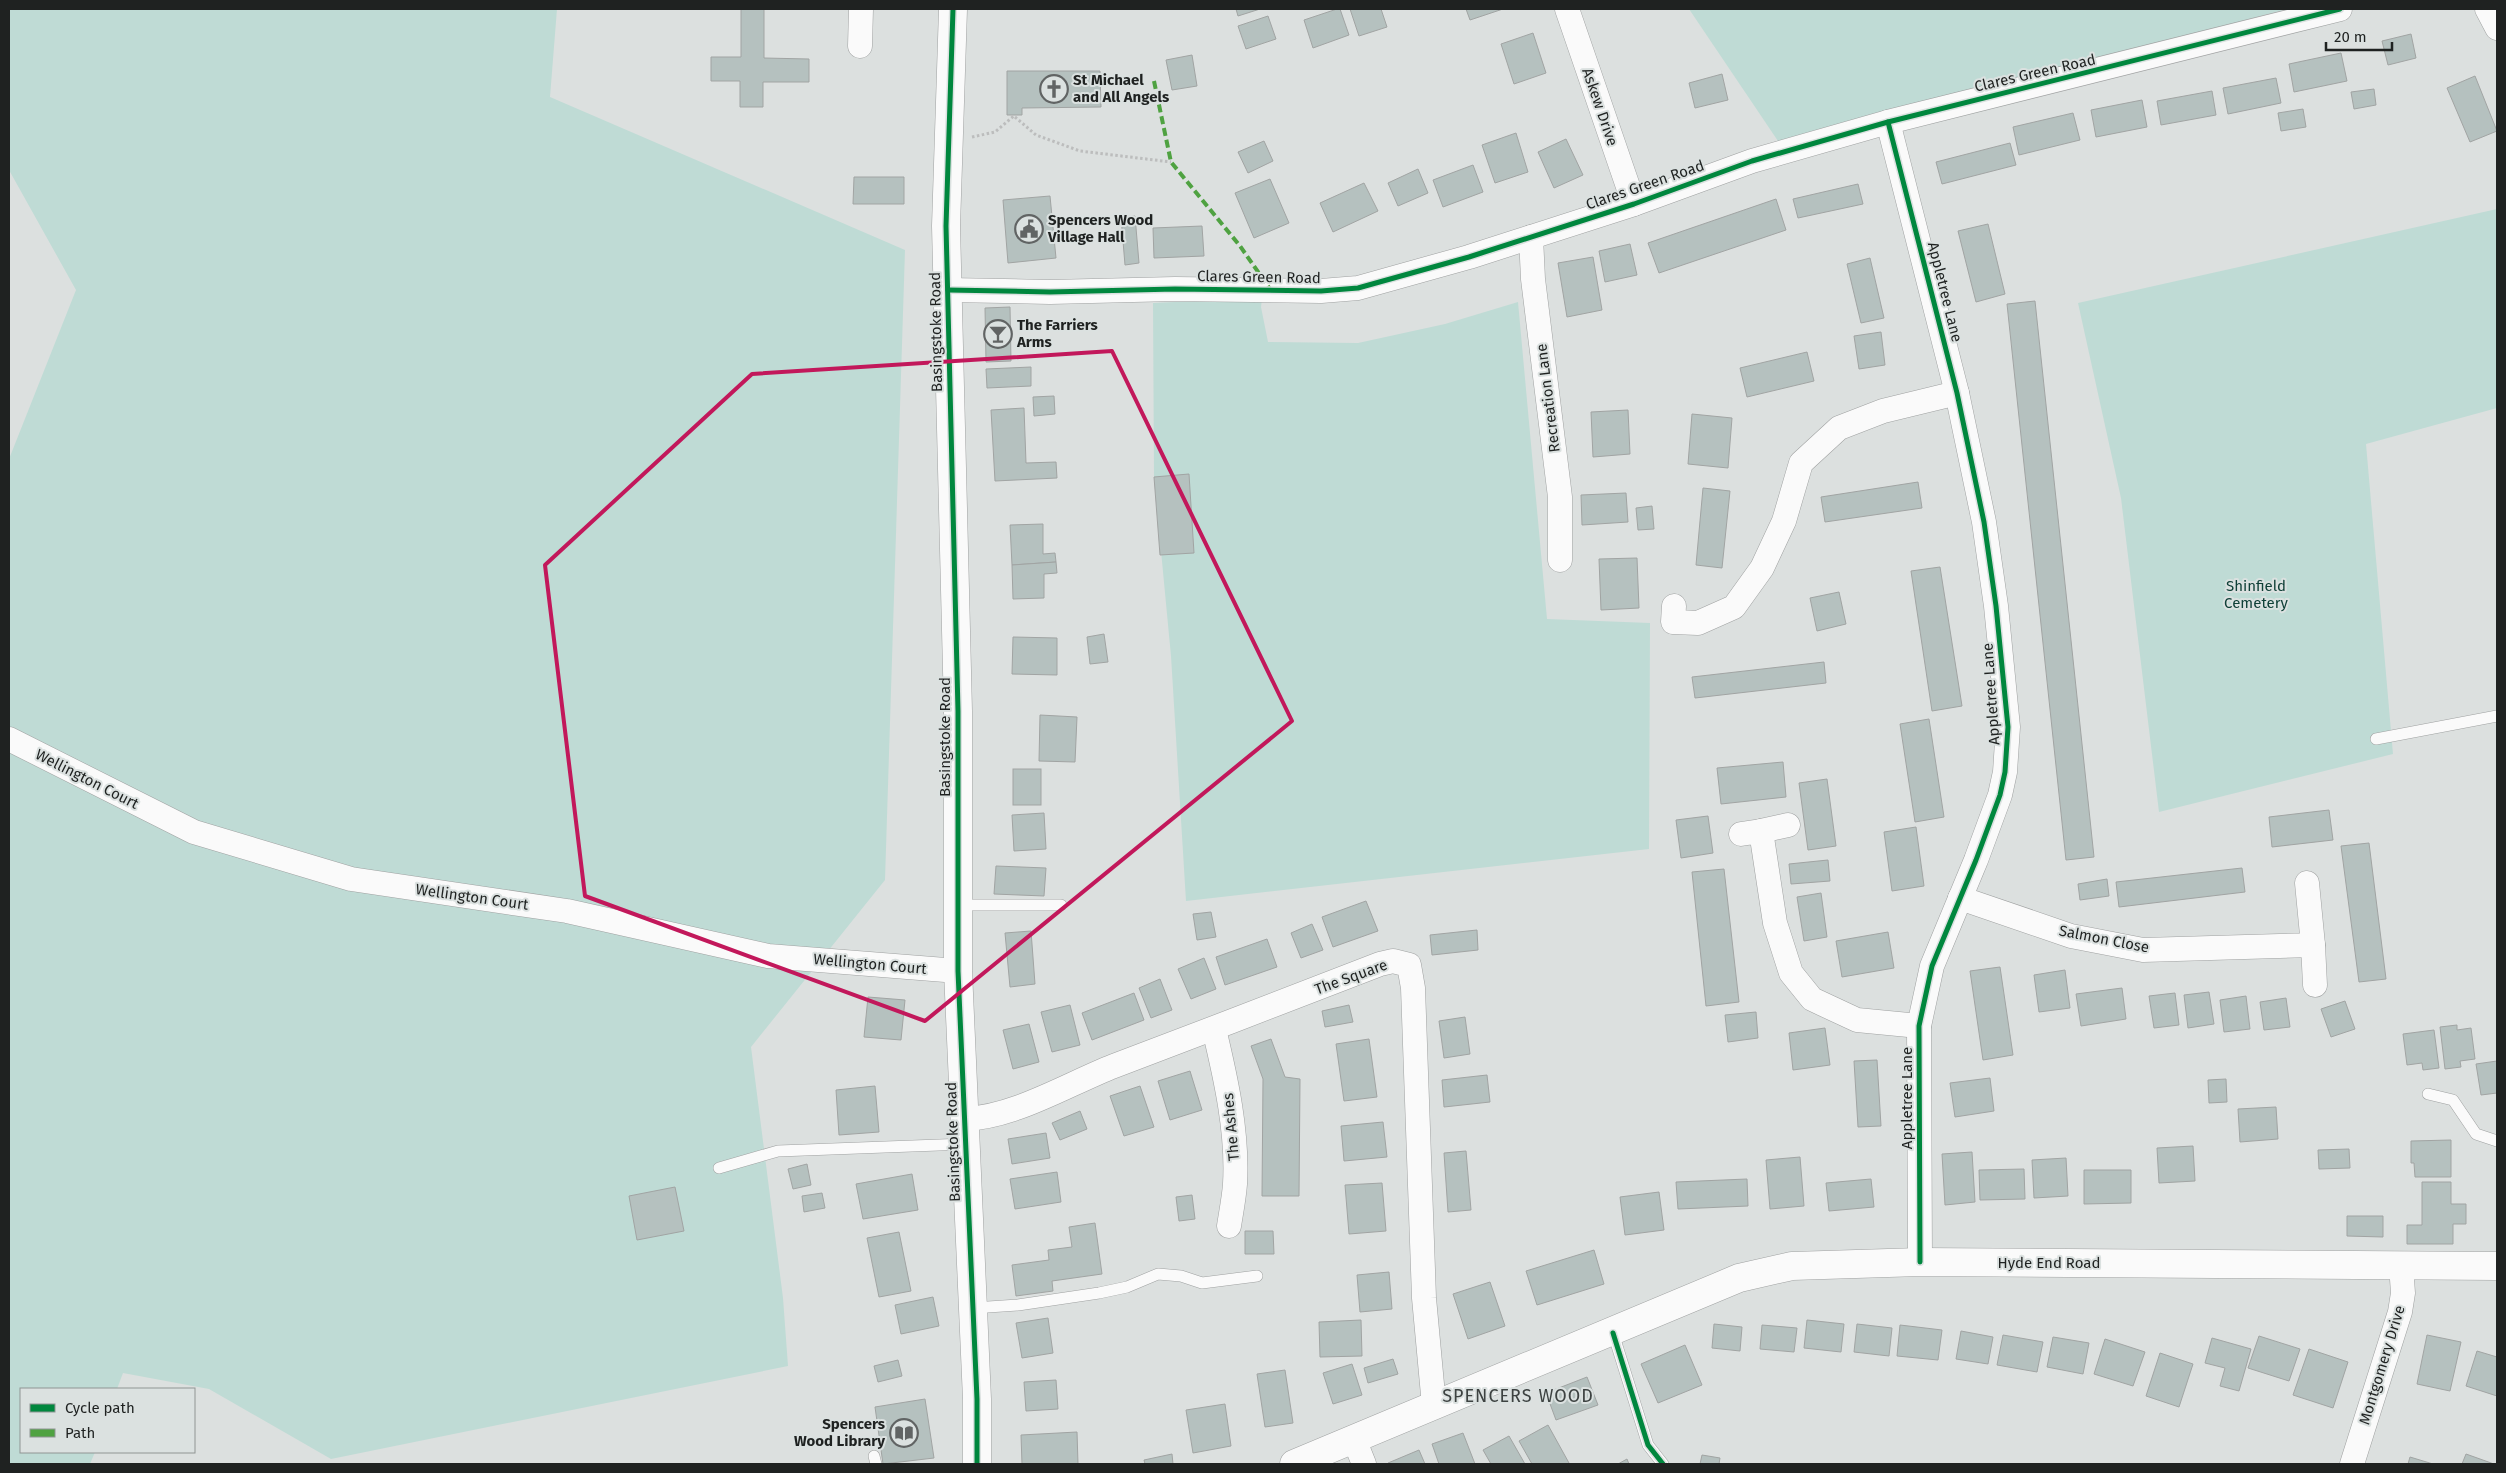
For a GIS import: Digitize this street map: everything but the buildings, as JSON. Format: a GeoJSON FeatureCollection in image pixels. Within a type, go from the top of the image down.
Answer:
{"type":"FeatureCollection","features":[{"type":"Feature","properties":{"kind":"street"},"geometry":{"type":"LineString","coordinates":[[860,46],[861,9]]}},
{"type":"Feature","properties":{"kind":"street","name":"Basingstoke Road"},"geometry":{"type":"LineString","coordinates":[[952,9],[946,226],[958,711],[958,971],[973,1308],[977,1464]]}},
{"type":"Feature","properties":{"kind":"street","name":"Askew Drive"},"geometry":{"type":"LineString","coordinates":[[1567,9],[1634,204]]}},
{"type":"Feature","properties":{"kind":"street","name":"Clares Green Road"},"geometry":{"type":"LineString","coordinates":[[948,290],[1050,292],[1175,289],[1322,291],[1358,288],[1531,237],[1634,204],[1752,160],[1888,122],[2340,9]]}},
{"type":"Feature","properties":{"kind":"street"},"geometry":{"type":"LineString","coordinates":[[2487,9],[2497,28]]}},
{"type":"Feature","properties":{"kind":"street","name":"Appletree Lane"},"geometry":{"type":"LineString","coordinates":[[1888,122],[1957,392],[1984,522],[1996,606],[2008,728],[2005,772],[2000,795],[1932,966],[1919,1026],[1920,1262]]}},
{"type":"Feature","properties":{"kind":"street","name":"Recreation Lane"},"geometry":{"type":"LineString","coordinates":[[1531,237],[1533,279],[1560,497],[1560,560]]}},
{"type":"Feature","properties":{"kind":"street"},"geometry":{"type":"LineString","coordinates":[[1672,622],[1698,623],[1734,607],[1762,568],[1784,521],[1801,463],[1839,428],[1883,411],[1957,392]]}},
{"type":"Feature","properties":{"kind":"street","name":"Wellington Court"},"geometry":{"type":"LineString","coordinates":[[9,739],[194,832],[351,879],[567,911],[768,956],[958,971]]}},
{"type":"Feature","properties":{"kind":"street"},"geometry":{"type":"LineString","coordinates":[[1788,825],[1751,833],[1775,923],[1791,973],[1812,998],[1857,1020],[1919,1026]]}},
{"type":"Feature","properties":{"kind":"street"},"geometry":{"type":"LineString","coordinates":[[2307,883],[2315,985]]}},
{"type":"Feature","properties":{"kind":"street","name":"Salmon Close"},"geometry":{"type":"LineString","coordinates":[[1960,898],[2071,936],[2143,950],[2313,945]]}},
{"type":"Feature","properties":{"kind":"street","name":"The Square"},"geometry":{"type":"LineString","coordinates":[[966,1132],[981,1118],[1002,1112],[1380,964],[1393,961],[1409,964],[1413,988],[1424,1298],[1433,1394],[1436,1404]]}},
{"type":"Feature","properties":{"kind":"street","name":"The Ashes"},"geometry":{"type":"LineString","coordinates":[[1214,1029],[1229,1094],[1232,1127],[1235,1184],[1229,1226]]}},
{"type":"Feature","properties":{"kind":"street","name":"Hyde End Road"},"geometry":{"type":"LineString","coordinates":[[1294,1464],[1436,1404],[1613,1333],[1739,1278],[1762,1271],[1792,1266],[1920,1262],[2497,1266]]}},
{"type":"Feature","properties":{"kind":"street","name":"Montgomery Drive"},"geometry":{"type":"LineString","coordinates":[[2352,1464],[2400,1312],[2403,1293],[2401,1265]]}},
{"type":"Feature","properties":{"kind":"street"},"geometry":{"type":"LineString","coordinates":[[1354,1439],[1364,1464]]}},
{"type":"Feature","properties":{"kind":"lane"},"geometry":{"type":"LineString","coordinates":[[2376,739],[2497,716]]}},
{"type":"Feature","properties":{"kind":"lane"},"geometry":{"type":"LineString","coordinates":[[958,905],[1061,905]]}},
{"type":"Feature","properties":{"kind":"lane"},"geometry":{"type":"LineString","coordinates":[[2428,1094],[2453,1100],[2476,1134],[2497,1141]]}},
{"type":"Feature","properties":{"kind":"lane"},"geometry":{"type":"LineString","coordinates":[[719,1168],[778,1151],[966,1132]]}},
{"type":"Feature","properties":{"kind":"lane"},"geometry":{"type":"LineString","coordinates":[[973,1308],[1018,1305],[1099,1293],[1127,1287],[1158,1274],[1181,1276],[1202,1284],[1257,1276]]}},
{"type":"Feature","properties":{"kind":"lane"},"geometry":{"type":"LineString","coordinates":[[1613,1333],[1648,1445],[1662,1464]]}},
{"type":"Feature","properties":{"kind":"path"},"geometry":{"type":"LineString","coordinates":[[949,140],[995,132],[1015,116],[1036,135],[1080,151],[1171,162]]}},
{"type":"Feature","properties":{"kind":"highlighted area"},"geometry":{"type":"Polygon","coordinates":[[[1112,351],[1292,721],[925,1021],[585,896],[545,565],[752,374],[1112,351]]]}},
{"type":"Feature","properties":{"kind":"green space"},"geometry":{"type":"Polygon","coordinates":[[[9,9],[557,9],[550,97],[905,250],[885,880],[751,1047],[783,1298],[788,1366],[331,1459],[209,1389],[123,1373],[117,1388],[20,1388],[20,1453],[95,1453],[90,1464],[9,1464],[9,459],[76,290],[9,170],[9,9]]]}},
{"type":"Feature","properties":{"kind":"green space"},"geometry":{"type":"Polygon","coordinates":[[[1689,9],[2287,9],[1780,144],[1689,9]]]}},
{"type":"Feature","properties":{"kind":"green space","name":"Shinfield Cemetery"},"geometry":{"type":"Polygon","coordinates":[[[2497,209],[2497,408],[2366,444],[2393,754],[2159,812],[2121,498],[2078,303],[2497,209]]]}},
{"type":"Feature","properties":{"kind":"green space"},"geometry":{"type":"Polygon","coordinates":[[[1262,298],[1261,307],[1268,342],[1358,343],[1445,324],[1518,302],[1547,619],[1650,623],[1649,849],[1186,901],[1171,656],[1154,477],[1153,303],[1262,298]]]}},
{"type":"Feature","properties":{"kind":"marked path"},"geometry":{"type":"LineString","coordinates":[[1154,81],[1171,162],[1240,246],[1270,289]]}},
{"type":"Feature","properties":{"kind":"cycle path"},"geometry":{"type":"LineString","coordinates":[[953,9],[946,226],[958,711],[958,971],[977,1399],[977,1464]]}},
{"type":"Feature","properties":{"kind":"cycle path"},"geometry":{"type":"LineString","coordinates":[[948,290],[1050,292],[1175,289],[1321,291],[1358,288],[1469,257],[1634,204],[1752,161],[1888,122],[2340,9]]}},
{"type":"Feature","properties":{"kind":"cycle path"},"geometry":{"type":"LineString","coordinates":[[1888,122],[1957,393],[1984,522],[1996,606],[2008,727],[2005,772],[2000,795],[1976,860],[1932,966],[1919,1026],[1920,1262]]}},
{"type":"Feature","properties":{"kind":"cycle path"},"geometry":{"type":"LineString","coordinates":[[1613,1333],[1648,1445],[1663,1464]]}},
{"type":"Feature","properties":{"kind":"place","name":"St Michael and All Angels"},"geometry":{"type":"Point","coordinates":[1054,89]}},
{"type":"Feature","properties":{"kind":"place","name":"Spencers Wood Village Hall"},"geometry":{"type":"Point","coordinates":[1029,229]}},
{"type":"Feature","properties":{"kind":"place","name":"The Farriers Arms"},"geometry":{"type":"Point","coordinates":[998,334]}},
{"type":"Feature","properties":{"kind":"place","name":"Spencers Wood Library"},"geometry":{"type":"Point","coordinates":[904,1433]}},
{"type":"Feature","properties":{"kind":"district","name":"SPENCERS WOOD"},"geometry":{"type":"Point","coordinates":[1518,1396]}}]}
